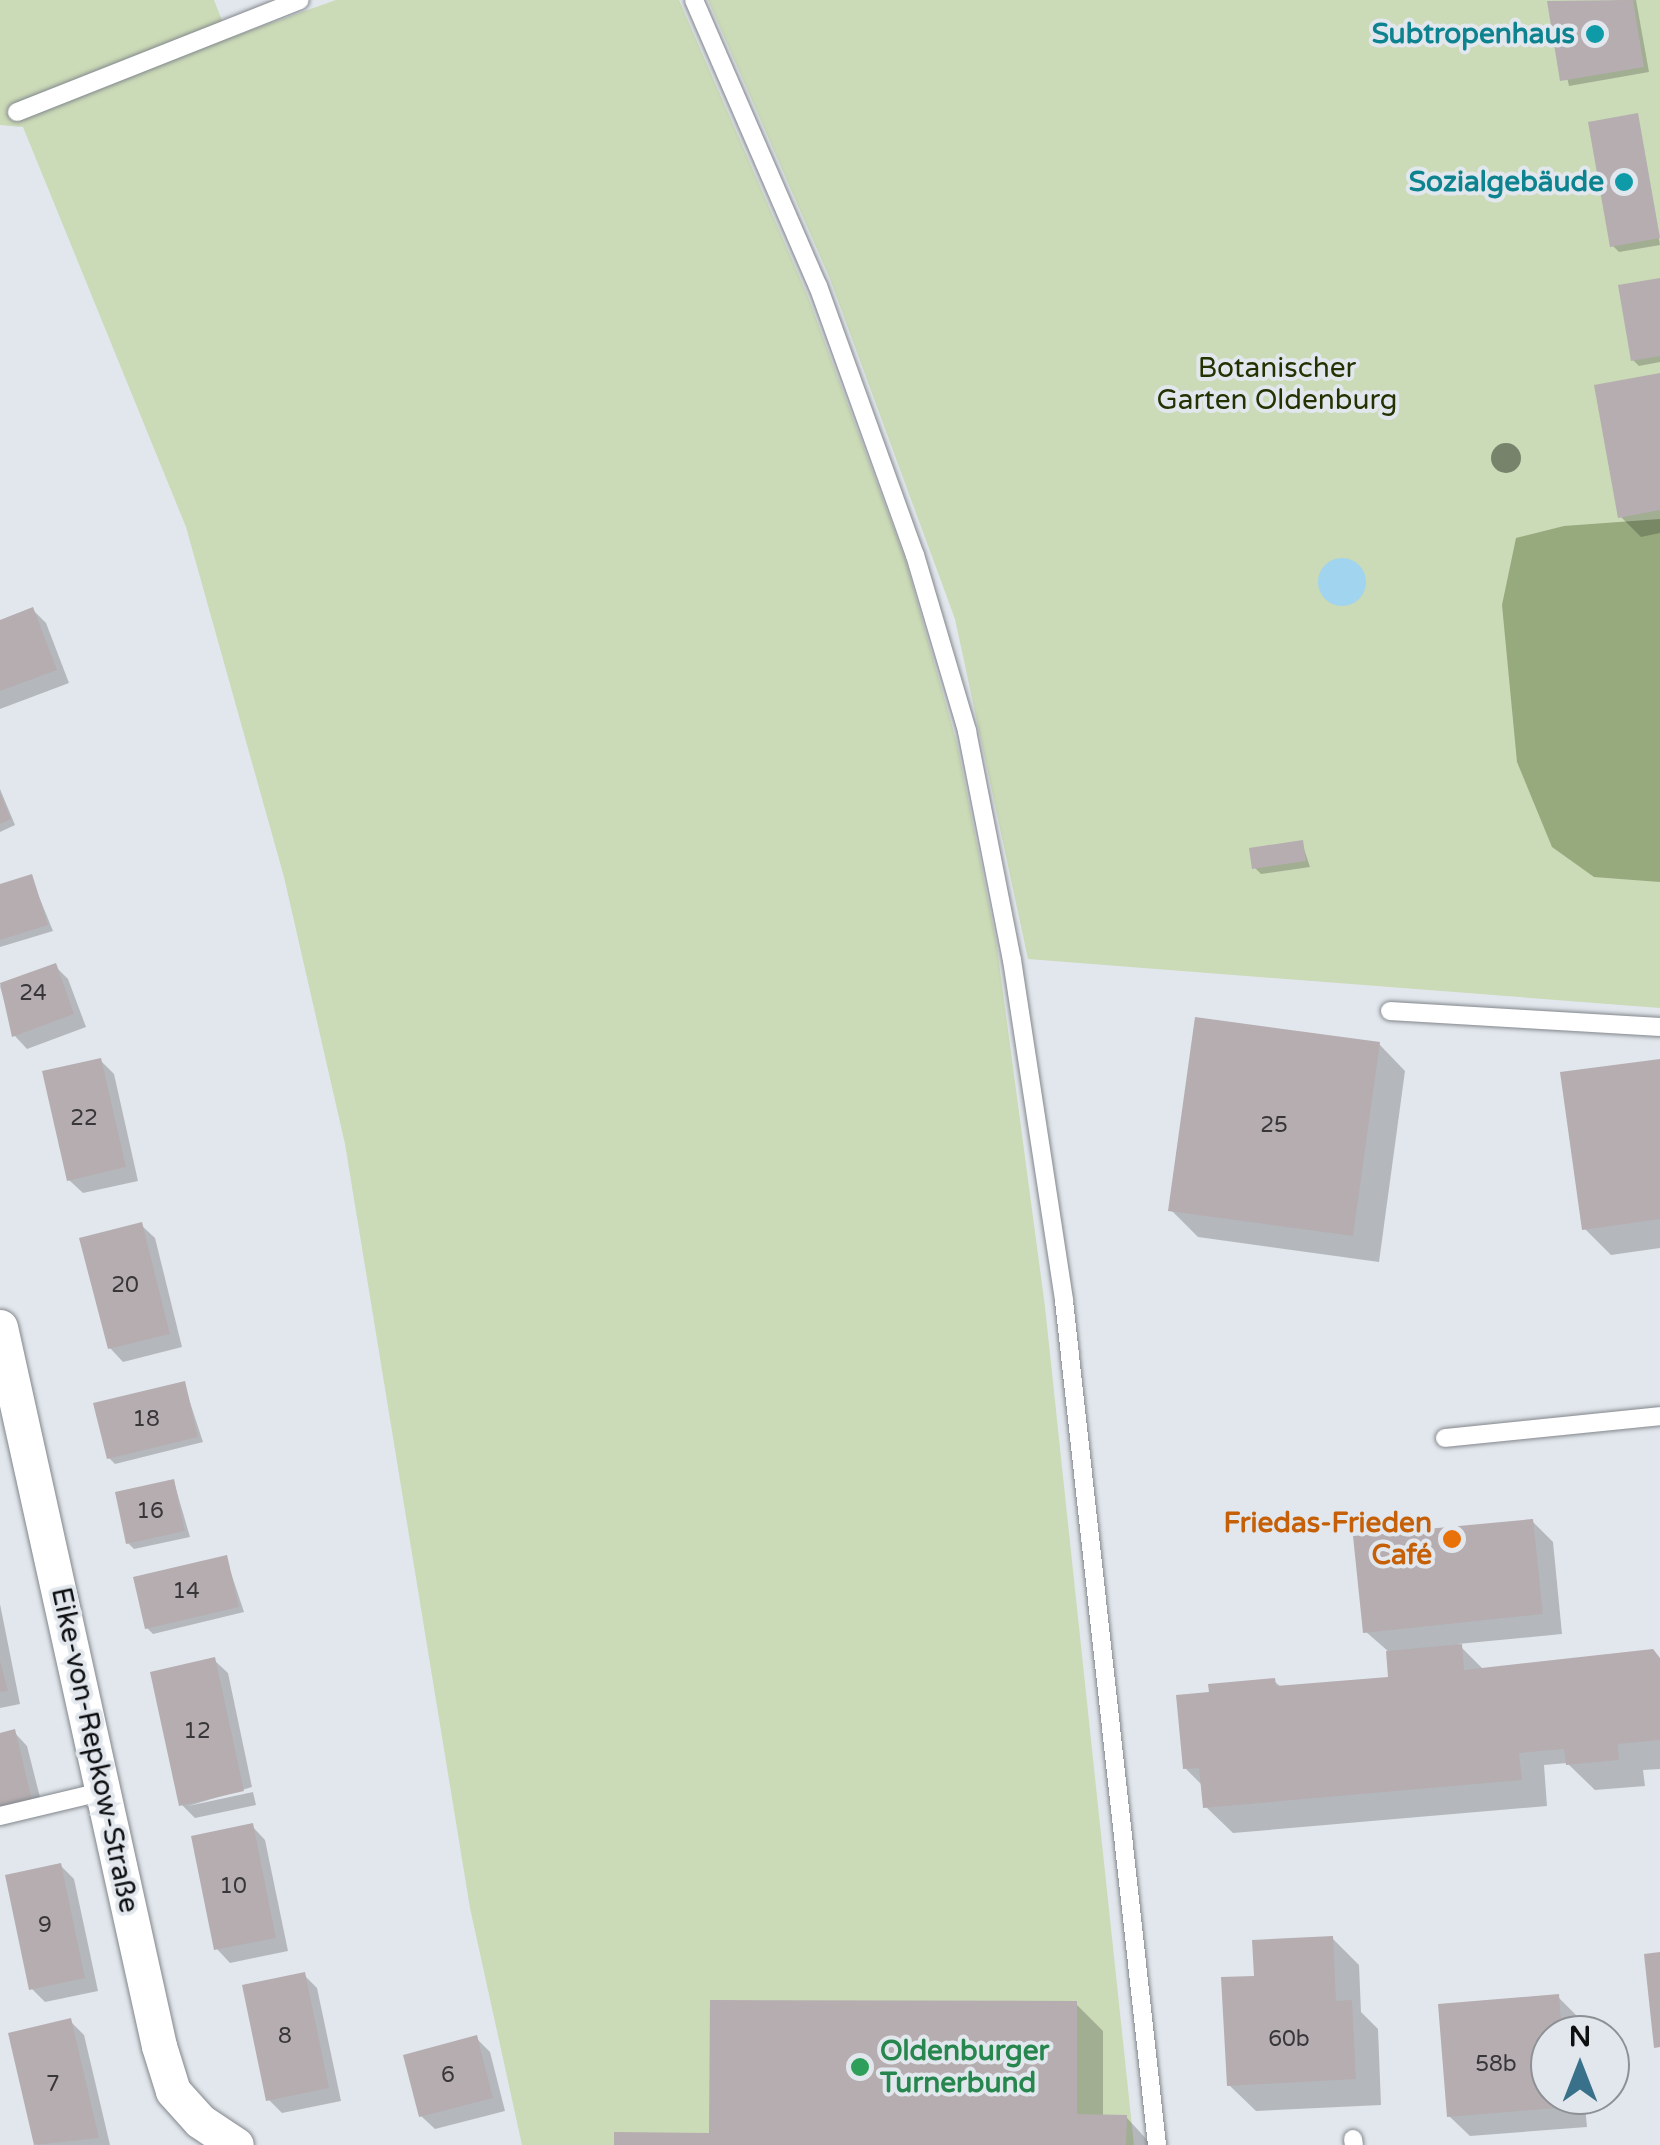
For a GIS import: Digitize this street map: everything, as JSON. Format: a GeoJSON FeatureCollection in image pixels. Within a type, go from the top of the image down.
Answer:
{"type":"FeatureCollection","features":[{"type":"Feature","properties":{"kind":"street","name":"Eike-von-Repkow-Straße"},"geometry":{"type":"LineString","coordinates":[[0,1327],[173,2091],[200,2121],[236,2145]]}},
{"type":"Feature","properties":{"kind":"lane"},"geometry":{"type":"LineString","coordinates":[[18,112],[300,0]]}},
{"type":"Feature","properties":{"kind":"lane"},"geometry":{"type":"LineString","coordinates":[[694,0],[818,286],[915,554],[968,731],[1012,960],[1064,1301],[1157,2145]]}},
{"type":"Feature","properties":{"kind":"lane"},"geometry":{"type":"LineString","coordinates":[[1390,1011],[1660,1027]]}},
{"type":"Feature","properties":{"kind":"lane"},"geometry":{"type":"LineString","coordinates":[[1445,1438],[1660,1416]]}},
{"type":"Feature","properties":{"kind":"lane"},"geometry":{"type":"LineString","coordinates":[[0,1816],[105,1792]]}},
{"type":"Feature","properties":{"kind":"green space"},"geometry":{"type":"Polygon","coordinates":[[[0,0],[214,0],[229,38],[336,0],[679,0],[807,294],[905,559],[957,743],[996,940],[1045,1307],[1134,2145],[522,2145],[470,1908],[345,1144],[284,877],[186,527],[23,127],[0,125],[0,0]]]}},
{"type":"Feature","properties":{"kind":"green space","name":"Botanischer Garten Oldenburg"},"geometry":{"type":"Polygon","coordinates":[[[708,0],[1660,0],[1660,1008],[1028,959],[955,619],[830,279],[708,0]]]}},
{"type":"Feature","properties":{"kind":"green space"},"geometry":{"type":"Polygon","coordinates":[[[1660,519],[1660,882],[1594,877],[1552,847],[1517,762],[1502,605],[1516,538],[1564,526],[1660,519]]]}},
{"type":"Feature","properties":{"kind":"water"},"geometry":{"type":"Polygon","coordinates":[[[1342,558],[1359,565],[1366,582],[1359,599],[1342,606],[1325,599],[1318,582],[1325,565],[1342,558]]]}},
{"type":"Feature","properties":{"kind":"building","name":"Subtropenhaus"},"geometry":{"type":"Polygon","coordinates":[[[1633,0],[1644,67],[1560,81],[1547,1],[1633,0]]]}},
{"type":"Feature","properties":{"kind":"building","name":"Sozialgebäude"},"geometry":{"type":"Polygon","coordinates":[[[1638,113],[1660,238],[1610,247],[1588,122],[1638,113]]]}},
{"type":"Feature","properties":{"kind":"building"},"geometry":{"type":"Polygon","coordinates":[[[1660,278],[1660,356],[1631,361],[1618,285],[1660,278]]]}},
{"type":"Feature","properties":{"kind":"building"},"geometry":{"type":"Polygon","coordinates":[[[1660,373],[1660,510],[1618,518],[1594,385],[1660,373]]]}},
{"type":"Feature","properties":{"kind":"building"},"geometry":{"type":"Polygon","coordinates":[[[33,607],[57,670],[0,691],[0,620],[33,607]]]}},
{"type":"Feature","properties":{"kind":"building"},"geometry":{"type":"Polygon","coordinates":[[[0,793],[11,819],[0,824],[0,793]]]}},
{"type":"Feature","properties":{"kind":"building"},"geometry":{"type":"Polygon","coordinates":[[[1303,840],[1306,861],[1252,869],[1249,848],[1303,840]]]}},
{"type":"Feature","properties":{"kind":"building"},"geometry":{"type":"Polygon","coordinates":[[[32,874],[48,925],[0,940],[0,884],[32,874]]]}},
{"type":"Feature","properties":{"kind":"building"},"geometry":{"type":"Polygon","coordinates":[[[56,963],[74,1014],[12,1037],[0,983],[56,963]]]}},
{"type":"Feature","properties":{"kind":"building"},"geometry":{"type":"Polygon","coordinates":[[[1195,1017],[1380,1042],[1353,1236],[1168,1211],[1195,1017]]]}},
{"type":"Feature","properties":{"kind":"building"},"geometry":{"type":"Polygon","coordinates":[[[101,1058],[126,1167],[67,1181],[42,1071],[101,1058]]]}},
{"type":"Feature","properties":{"kind":"building"},"geometry":{"type":"Polygon","coordinates":[[[1660,1059],[1660,1219],[1582,1230],[1560,1072],[1660,1059]]]}},
{"type":"Feature","properties":{"kind":"building"},"geometry":{"type":"Polygon","coordinates":[[[142,1222],[170,1334],[108,1349],[79,1238],[142,1222]]]}},
{"type":"Feature","properties":{"kind":"building"},"geometry":{"type":"Polygon","coordinates":[[[185,1381],[198,1437],[107,1459],[93,1403],[185,1381]]]}},
{"type":"Feature","properties":{"kind":"building"},"geometry":{"type":"Polygon","coordinates":[[[174,1479],[185,1531],[126,1544],[115,1492],[174,1479]]]}},
{"type":"Feature","properties":{"kind":"building"},"geometry":{"type":"Polygon","coordinates":[[[1533,1519],[1543,1614],[1363,1633],[1353,1536],[1533,1519]]]}},
{"type":"Feature","properties":{"kind":"building"},"geometry":{"type":"Polygon","coordinates":[[[227,1555],[239,1607],[145,1629],[133,1577],[227,1555]]]}},
{"type":"Feature","properties":{"kind":"building"},"geometry":{"type":"Polygon","coordinates":[[[1462,1644],[1464,1670],[1653,1649],[1660,1658],[1660,1740],[1618,1744],[1619,1760],[1566,1765],[1564,1749],[1519,1753],[1522,1780],[1203,1808],[1199,1768],[1183,1769],[1176,1695],[1209,1692],[1208,1684],[1275,1678],[1276,1686],[1388,1677],[1386,1651],[1462,1644]]]}},
{"type":"Feature","properties":{"kind":"building"},"geometry":{"type":"Polygon","coordinates":[[[215,1657],[244,1791],[179,1806],[150,1672],[215,1657]]]}},
{"type":"Feature","properties":{"kind":"building"},"geometry":{"type":"Polygon","coordinates":[[[0,1661],[8,1691],[0,1692],[0,1661]]]}},
{"type":"Feature","properties":{"kind":"building"},"geometry":{"type":"Polygon","coordinates":[[[15,1729],[32,1800],[0,1808],[0,1733],[15,1729]]]}},
{"type":"Feature","properties":{"kind":"building"},"geometry":{"type":"Polygon","coordinates":[[[253,1823],[276,1938],[214,1950],[191,1836],[253,1823]]]}},
{"type":"Feature","properties":{"kind":"building"},"geometry":{"type":"Polygon","coordinates":[[[61,1863],[85,1978],[29,1990],[5,1875],[61,1863]]]}},
{"type":"Feature","properties":{"kind":"building"},"geometry":{"type":"Polygon","coordinates":[[[1333,1936],[1336,2001],[1352,2000],[1356,2079],[1227,2086],[1221,1977],[1254,1976],[1252,1940],[1333,1936]]]}},
{"type":"Feature","properties":{"kind":"building"},"geometry":{"type":"Polygon","coordinates":[[[1660,1952],[1660,2047],[1654,2048],[1644,1954],[1660,1952]]]}},
{"type":"Feature","properties":{"kind":"building"},"geometry":{"type":"Polygon","coordinates":[[[305,1972],[329,2088],[266,2101],[242,1985],[305,1972]]]}},
{"type":"Feature","properties":{"kind":"building"},"geometry":{"type":"Polygon","coordinates":[[[1559,1994],[1561,2015],[1530,2015],[1530,2110],[1447,2117],[1438,2004],[1559,1994]]]}},
{"type":"Feature","properties":{"kind":"building","name":"Oldenburger Turnerbund"},"geometry":{"type":"Polygon","coordinates":[[[710,2000],[1077,2001],[1077,2114],[1127,2115],[1126,2145],[614,2145],[614,2132],[709,2133],[710,2000]]]}},
{"type":"Feature","properties":{"kind":"building"},"geometry":{"type":"Polygon","coordinates":[[[71,2018],[99,2138],[34,2145],[8,2033],[71,2018]]]}},
{"type":"Feature","properties":{"kind":"building"},"geometry":{"type":"Polygon","coordinates":[[[477,2035],[493,2098],[419,2117],[403,2055],[477,2035]]]}},
{"type":"Feature","properties":{"kind":"place","name":"Subtropenhaus"},"geometry":{"type":"Point","coordinates":[1595,34]}},
{"type":"Feature","properties":{"kind":"place","name":"Sozialgebäude"},"geometry":{"type":"Point","coordinates":[1624,182]}},
{"type":"Feature","properties":{"kind":"place","name":"Friedas-Frieden Café"},"geometry":{"type":"Point","coordinates":[1452,1539]}},
{"type":"Feature","properties":{"kind":"place","name":"Oldenburger Turnerbund"},"geometry":{"type":"Point","coordinates":[860,2067]}}]}
